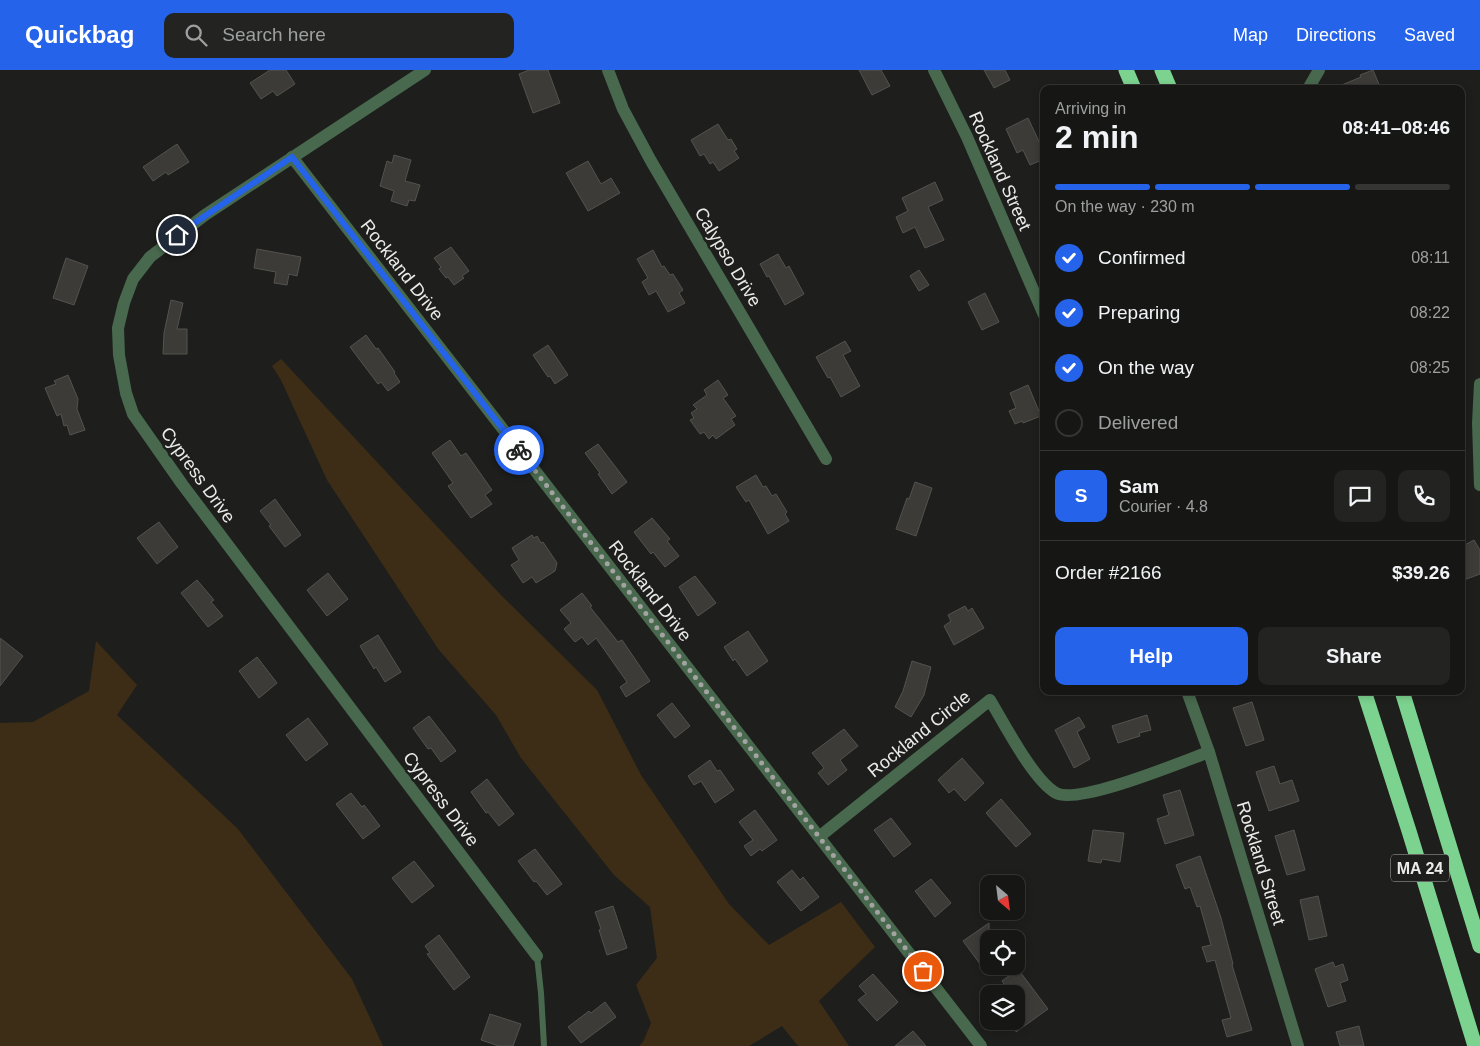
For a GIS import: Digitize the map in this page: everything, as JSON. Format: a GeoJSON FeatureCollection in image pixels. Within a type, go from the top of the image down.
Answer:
{"type":"FeatureCollection","features":[{"type":"Feature","properties":{"kind":"highway"},"geometry":{"type":"LineString","coordinates":[[1126,70],[1132,85]]}},
{"type":"Feature","properties":{"kind":"highway"},"geometry":{"type":"LineString","coordinates":[[1162,70],[1168,85]]}},
{"type":"Feature","properties":{"kind":"highway","name":"MA 24"},"geometry":{"type":"LineString","coordinates":[[1365,695],[1475,1046]]}},
{"type":"Feature","properties":{"kind":"highway","name":"MA 24"},"geometry":{"type":"LineString","coordinates":[[1403,695],[1480,946]]}},
{"type":"Feature","properties":{"kind":"street","name":"Cypress Drive"},"geometry":{"type":"LineString","coordinates":[[425,70],[292,157],[177,235],[150,256],[133,280],[124,303],[118,328],[119,355],[126,393],[133,414],[182,484],[537,956]]}},
{"type":"Feature","properties":{"kind":"street","name":"Calypso Drive"},"geometry":{"type":"LineString","coordinates":[[608,70],[623,109],[651,161],[826,459]]}},
{"type":"Feature","properties":{"kind":"street","name":"Rockland Street"},"geometry":{"type":"LineString","coordinates":[[934,70],[967,136],[1040,306]]}},
{"type":"Feature","properties":{"kind":"street"},"geometry":{"type":"LineString","coordinates":[[1310,85],[1319,70]]}},
{"type":"Feature","properties":{"kind":"street","name":"Rockland Drive"},"geometry":{"type":"LineString","coordinates":[[292,157],[981,1046]]}},
{"type":"Feature","properties":{"kind":"street"},"geometry":{"type":"LineString","coordinates":[[1480,384],[1478,423],[1480,485]]}},
{"type":"Feature","properties":{"kind":"street","name":"Rockland Street"},"geometry":{"type":"LineString","coordinates":[[1188,695],[1209,752],[1298,1046]]}},
{"type":"Feature","properties":{"kind":"street","name":"Rockland Circle"},"geometry":{"type":"LineString","coordinates":[[818,836],[990,700],[1033,770],[1046,786],[1057,794],[1069,796],[1101,790],[1209,752]]}},
{"type":"Feature","properties":{"kind":"lane"},"geometry":{"type":"LineString","coordinates":[[537,956],[544,1046]]}},
{"type":"Feature","properties":{"kind":"shaded area"},"geometry":{"type":"Polygon","coordinates":[[[281,359],[499,593],[597,690],[641,775],[729,904],[769,945],[841,902],[875,947],[819,1001],[849,1046],[798,1046],[782,1026],[749,1046],[639,1046],[643,1042],[651,1023],[636,985],[657,958],[650,907],[614,875],[521,758],[496,715],[439,650],[327,480],[281,380],[272,366],[281,359]]]}},
{"type":"Feature","properties":{"kind":"shaded area"},"geometry":{"type":"Polygon","coordinates":[[[96,641],[137,685],[117,715],[238,829],[352,979],[383,1046],[0,1046],[0,723],[33,722],[89,691],[96,641]]]}},
{"type":"Feature","properties":{"kind":"building"},"geometry":{"type":"Polygon","coordinates":[[[270,70],[286,70],[295,84],[277,96],[273,91],[261,99],[250,83],[270,70]]]}},
{"type":"Feature","properties":{"kind":"building"},"geometry":{"type":"Polygon","coordinates":[[[529,70],[548,70],[560,103],[533,113],[519,74],[529,70]]]}},
{"type":"Feature","properties":{"kind":"building"},"geometry":{"type":"Polygon","coordinates":[[[859,70],[881,70],[890,86],[872,95],[859,70]]]}},
{"type":"Feature","properties":{"kind":"building"},"geometry":{"type":"Polygon","coordinates":[[[984,70],[1005,70],[1010,80],[994,88],[984,70]]]}},
{"type":"Feature","properties":{"kind":"building"},"geometry":{"type":"Polygon","coordinates":[[[1373,70],[1379,85],[1342,85],[1361,77],[1360,75],[1373,70]]]}},
{"type":"Feature","properties":{"kind":"building"},"geometry":{"type":"Polygon","coordinates":[[[1028,118],[1040,144],[1040,161],[1030,165],[1023,150],[1017,153],[1006,129],[1028,118]]]}},
{"type":"Feature","properties":{"kind":"building"},"geometry":{"type":"Polygon","coordinates":[[[718,124],[728,140],[731,139],[737,149],[734,151],[739,158],[719,171],[713,162],[710,164],[704,154],[700,156],[691,140],[718,124]]]}},
{"type":"Feature","properties":{"kind":"building"},"geometry":{"type":"Polygon","coordinates":[[[177,144],[189,162],[168,175],[166,172],[153,181],[143,167],[177,144]]]}},
{"type":"Feature","properties":{"kind":"building"},"geometry":{"type":"Polygon","coordinates":[[[394,155],[411,160],[405,181],[420,185],[415,201],[409,200],[407,206],[391,201],[394,191],[380,186],[387,161],[392,163],[394,155]]]}},
{"type":"Feature","properties":{"kind":"building"},"geometry":{"type":"Polygon","coordinates":[[[588,161],[601,184],[611,178],[620,193],[588,211],[566,173],[588,161]]]}},
{"type":"Feature","properties":{"kind":"building"},"geometry":{"type":"Polygon","coordinates":[[[935,182],[943,200],[928,207],[944,240],[925,248],[915,227],[903,233],[896,217],[908,211],[902,198],[935,182]]]}},
{"type":"Feature","properties":{"kind":"building"},"geometry":{"type":"Polygon","coordinates":[[[451,247],[469,271],[462,276],[464,278],[454,285],[439,269],[441,267],[434,258],[451,247]]]}},
{"type":"Feature","properties":{"kind":"building"},"geometry":{"type":"Polygon","coordinates":[[[257,249],[301,257],[297,276],[289,274],[287,285],[274,283],[276,272],[254,268],[257,249]]]}},
{"type":"Feature","properties":{"kind":"building"},"geometry":{"type":"Polygon","coordinates":[[[653,250],[662,267],[664,266],[670,275],[673,274],[683,290],[679,293],[685,303],[668,312],[656,291],[649,295],[642,282],[648,278],[637,259],[653,250]]]}},
{"type":"Feature","properties":{"kind":"building"},"geometry":{"type":"Polygon","coordinates":[[[778,254],[786,268],[789,266],[804,294],[785,305],[760,264],[778,254]]]}},
{"type":"Feature","properties":{"kind":"building"},"geometry":{"type":"Polygon","coordinates":[[[66,258],[88,266],[74,305],[53,298],[66,258]]]}},
{"type":"Feature","properties":{"kind":"building"},"geometry":{"type":"Polygon","coordinates":[[[919,270],[929,285],[919,291],[910,276],[919,270]]]}},
{"type":"Feature","properties":{"kind":"building"},"geometry":{"type":"Polygon","coordinates":[[[985,293],[999,322],[982,330],[968,302],[985,293]]]}},
{"type":"Feature","properties":{"kind":"building"},"geometry":{"type":"Polygon","coordinates":[[[171,300],[183,303],[177,329],[187,329],[187,354],[163,354],[164,333],[171,300]]]}},
{"type":"Feature","properties":{"kind":"building"},"geometry":{"type":"Polygon","coordinates":[[[366,335],[376,349],[378,348],[400,382],[388,391],[381,382],[378,384],[350,347],[366,335]]]}},
{"type":"Feature","properties":{"kind":"building"},"geometry":{"type":"Polygon","coordinates":[[[845,341],[851,351],[843,355],[860,386],[841,397],[816,357],[845,341]]]}},
{"type":"Feature","properties":{"kind":"building"},"geometry":{"type":"Polygon","coordinates":[[[548,345],[568,375],[555,384],[533,355],[548,345]]]}},
{"type":"Feature","properties":{"kind":"building"},"geometry":{"type":"Polygon","coordinates":[[[68,375],[78,399],[77,409],[85,430],[70,435],[67,425],[64,426],[61,414],[57,416],[45,388],[56,384],[54,381],[68,375]]]}},
{"type":"Feature","properties":{"kind":"building"},"geometry":{"type":"Polygon","coordinates":[[[718,380],[728,395],[723,398],[736,416],[731,419],[735,425],[716,439],[713,435],[709,439],[704,432],[700,434],[690,420],[694,418],[691,413],[697,409],[693,405],[707,395],[704,390],[718,380]]]}},
{"type":"Feature","properties":{"kind":"building"},"geometry":{"type":"Polygon","coordinates":[[[1028,385],[1040,416],[1015,424],[1009,411],[1016,408],[1010,393],[1028,385]]]}},
{"type":"Feature","properties":{"kind":"building"},"geometry":{"type":"Polygon","coordinates":[[[450,440],[461,456],[466,453],[492,490],[485,495],[492,504],[471,518],[448,486],[453,483],[432,453],[450,440]]]}},
{"type":"Feature","properties":{"kind":"building"},"geometry":{"type":"Polygon","coordinates":[[[598,444],[627,482],[612,494],[598,474],[600,473],[585,453],[598,444]]]}},
{"type":"Feature","properties":{"kind":"building"},"geometry":{"type":"Polygon","coordinates":[[[756,475],[763,487],[766,486],[772,496],[776,494],[787,512],[785,514],[789,521],[768,534],[749,500],[746,502],[736,487],[756,475]]]}},
{"type":"Feature","properties":{"kind":"building"},"geometry":{"type":"Polygon","coordinates":[[[915,482],[932,488],[916,536],[896,529],[915,482]]]}},
{"type":"Feature","properties":{"kind":"building"},"geometry":{"type":"Polygon","coordinates":[[[275,499],[301,535],[285,547],[260,511],[275,499]]]}},
{"type":"Feature","properties":{"kind":"building"},"geometry":{"type":"Polygon","coordinates":[[[652,518],[670,539],[667,541],[679,556],[665,567],[653,552],[651,554],[634,532],[652,518]]]}},
{"type":"Feature","properties":{"kind":"building"},"geometry":{"type":"Polygon","coordinates":[[[159,522],[178,547],[157,564],[137,538],[159,522]]]}},
{"type":"Feature","properties":{"kind":"building"},"geometry":{"type":"Polygon","coordinates":[[[532,535],[534,538],[537,536],[541,543],[543,542],[557,563],[555,571],[536,583],[532,577],[523,583],[511,565],[519,560],[512,548],[532,535]]]}},
{"type":"Feature","properties":{"kind":"building"},"geometry":{"type":"Polygon","coordinates":[[[1474,540],[1480,550],[1480,574],[1465,580],[1465,545],[1474,540]]]}},
{"type":"Feature","properties":{"kind":"building"},"geometry":{"type":"Polygon","coordinates":[[[328,573],[348,599],[327,616],[307,590],[328,573]]]}},
{"type":"Feature","properties":{"kind":"building"},"geometry":{"type":"Polygon","coordinates":[[[695,576],[716,603],[698,616],[679,587],[695,576]]]}},
{"type":"Feature","properties":{"kind":"building"},"geometry":{"type":"Polygon","coordinates":[[[197,580],[214,600],[211,602],[223,616],[208,627],[181,593],[197,580]]]}},
{"type":"Feature","properties":{"kind":"building"},"geometry":{"type":"Polygon","coordinates":[[[582,593],[592,606],[590,607],[618,642],[622,640],[650,681],[626,697],[620,687],[627,682],[596,638],[588,645],[582,637],[575,642],[564,629],[571,623],[560,610],[582,593]]]}},
{"type":"Feature","properties":{"kind":"building"},"geometry":{"type":"Polygon","coordinates":[[[965,606],[968,611],[972,608],[984,628],[954,645],[944,626],[951,621],[948,615],[965,606]]]}},
{"type":"Feature","properties":{"kind":"building"},"geometry":{"type":"Polygon","coordinates":[[[748,631],[768,661],[747,676],[735,659],[733,661],[724,647],[748,631]]]}},
{"type":"Feature","properties":{"kind":"building"},"geometry":{"type":"Polygon","coordinates":[[[378,635],[401,672],[385,682],[376,667],[374,669],[360,646],[378,635]]]}},
{"type":"Feature","properties":{"kind":"building"},"geometry":{"type":"Polygon","coordinates":[[[0,638],[23,656],[0,686],[0,638]]]}},
{"type":"Feature","properties":{"kind":"building"},"geometry":{"type":"Polygon","coordinates":[[[257,657],[277,683],[259,698],[239,671],[257,657]]]}},
{"type":"Feature","properties":{"kind":"building"},"geometry":{"type":"Polygon","coordinates":[[[912,661],[931,667],[924,695],[911,717],[895,707],[903,691],[912,661]]]}},
{"type":"Feature","properties":{"kind":"building"},"geometry":{"type":"Polygon","coordinates":[[[1252,702],[1264,740],[1246,746],[1233,708],[1252,702]]]}},
{"type":"Feature","properties":{"kind":"building"},"geometry":{"type":"Polygon","coordinates":[[[672,703],[690,726],[675,738],[657,715],[672,703]]]}},
{"type":"Feature","properties":{"kind":"building"},"geometry":{"type":"Polygon","coordinates":[[[1147,715],[1151,730],[1139,733],[1140,736],[1118,743],[1112,726],[1147,715]]]}},
{"type":"Feature","properties":{"kind":"building"},"geometry":{"type":"Polygon","coordinates":[[[429,716],[456,751],[441,762],[431,748],[428,749],[413,728],[429,716]]]}},
{"type":"Feature","properties":{"kind":"building"},"geometry":{"type":"Polygon","coordinates":[[[1079,717],[1085,727],[1077,732],[1090,759],[1074,768],[1055,730],[1079,717]]]}},
{"type":"Feature","properties":{"kind":"building"},"geometry":{"type":"Polygon","coordinates":[[[308,718],[328,744],[306,761],[286,735],[308,718]]]}},
{"type":"Feature","properties":{"kind":"building"},"geometry":{"type":"Polygon","coordinates":[[[844,729],[858,746],[840,760],[847,770],[828,785],[818,773],[824,768],[812,753],[844,729]]]}},
{"type":"Feature","properties":{"kind":"building"},"geometry":{"type":"Polygon","coordinates":[[[962,758],[984,783],[965,801],[954,789],[949,793],[938,780],[962,758]]]}},
{"type":"Feature","properties":{"kind":"building"},"geometry":{"type":"Polygon","coordinates":[[[710,760],[717,771],[720,770],[734,790],[715,803],[701,781],[694,785],[688,776],[710,760]]]}},
{"type":"Feature","properties":{"kind":"building"},"geometry":{"type":"Polygon","coordinates":[[[1274,766],[1280,784],[1292,780],[1299,801],[1269,811],[1256,772],[1274,766]]]}},
{"type":"Feature","properties":{"kind":"building"},"geometry":{"type":"Polygon","coordinates":[[[487,779],[514,814],[499,826],[488,812],[486,813],[471,792],[487,779]]]}},
{"type":"Feature","properties":{"kind":"building"},"geometry":{"type":"Polygon","coordinates":[[[1180,790],[1194,835],[1165,844],[1157,819],[1169,815],[1163,795],[1180,790]]]}},
{"type":"Feature","properties":{"kind":"building"},"geometry":{"type":"Polygon","coordinates":[[[351,793],[362,807],[364,805],[380,826],[363,839],[336,804],[351,793]]]}},
{"type":"Feature","properties":{"kind":"building"},"geometry":{"type":"Polygon","coordinates":[[[1001,799],[1031,834],[1016,847],[986,813],[1001,799]]]}},
{"type":"Feature","properties":{"kind":"building"},"geometry":{"type":"Polygon","coordinates":[[[755,810],[777,840],[762,851],[760,849],[751,856],[744,846],[753,840],[739,822],[755,810]]]}},
{"type":"Feature","properties":{"kind":"building"},"geometry":{"type":"Polygon","coordinates":[[[891,818],[911,844],[894,857],[874,830],[891,818]]]}},
{"type":"Feature","properties":{"kind":"building"},"geometry":{"type":"Polygon","coordinates":[[[1093,830],[1124,833],[1120,862],[1102,859],[1101,863],[1088,861],[1093,830]]]}},
{"type":"Feature","properties":{"kind":"building"},"geometry":{"type":"Polygon","coordinates":[[[1294,830],[1305,870],[1287,875],[1275,836],[1294,830]]]}},
{"type":"Feature","properties":{"kind":"building"},"geometry":{"type":"Polygon","coordinates":[[[535,849],[562,884],[547,895],[518,861],[535,849]]]}},
{"type":"Feature","properties":{"kind":"building"},"geometry":{"type":"Polygon","coordinates":[[[1200,856],[1221,918],[1232,965],[1252,1030],[1227,1037],[1222,1020],[1231,1018],[1215,960],[1207,962],[1202,947],[1211,945],[1200,906],[1197,907],[1190,887],[1185,889],[1176,865],[1200,856]]]}},
{"type":"Feature","properties":{"kind":"building"},"geometry":{"type":"Polygon","coordinates":[[[414,861],[434,886],[412,903],[392,878],[414,861]]]}},
{"type":"Feature","properties":{"kind":"building"},"geometry":{"type":"Polygon","coordinates":[[[792,870],[800,880],[803,877],[819,897],[801,911],[777,882],[792,870]]]}},
{"type":"Feature","properties":{"kind":"building"},"geometry":{"type":"Polygon","coordinates":[[[931,879],[951,903],[935,917],[915,891],[931,879]]]}},
{"type":"Feature","properties":{"kind":"building"},"geometry":{"type":"Polygon","coordinates":[[[1318,896],[1327,936],[1309,940],[1300,900],[1318,896]]]}},
{"type":"Feature","properties":{"kind":"building"},"geometry":{"type":"Polygon","coordinates":[[[613,906],[627,948],[607,955],[595,912],[613,906]]]}},
{"type":"Feature","properties":{"kind":"building"},"geometry":{"type":"Polygon","coordinates":[[[989,923],[989,930],[980,930],[980,964],[963,941],[989,923]]]}},
{"type":"Feature","properties":{"kind":"building"},"geometry":{"type":"Polygon","coordinates":[[[439,935],[470,977],[454,990],[427,954],[430,953],[425,946],[439,935]]]}},
{"type":"Feature","properties":{"kind":"building"},"geometry":{"type":"Polygon","coordinates":[[[1333,962],[1335,967],[1343,964],[1348,980],[1340,983],[1346,1001],[1328,1007],[1315,969],[1333,962]]]}},
{"type":"Feature","properties":{"kind":"building"},"geometry":{"type":"Polygon","coordinates":[[[873,974],[898,1002],[877,1021],[858,1000],[866,994],[859,986],[873,974]]]}},
{"type":"Feature","properties":{"kind":"building"},"geometry":{"type":"Polygon","coordinates":[[[1010,975],[1022,975],[1048,1009],[1025,1026],[1025,985],[1005,985],[1002,981],[1010,975]]]}},
{"type":"Feature","properties":{"kind":"building"},"geometry":{"type":"Polygon","coordinates":[[[605,1002],[616,1017],[581,1043],[568,1027],[589,1011],[591,1013],[605,1002]]]}},
{"type":"Feature","properties":{"kind":"building"},"geometry":{"type":"Polygon","coordinates":[[[490,1014],[521,1024],[513,1046],[499,1046],[481,1040],[490,1014]]]}},
{"type":"Feature","properties":{"kind":"building"},"geometry":{"type":"Polygon","coordinates":[[[1359,1026],[1364,1046],[1340,1046],[1336,1032],[1359,1026]]]}},
{"type":"Feature","properties":{"kind":"building"},"geometry":{"type":"Polygon","coordinates":[[[913,1031],[926,1046],[895,1046],[913,1031]]]}},
{"type":"Feature","properties":{"kind":"way so far"},"geometry":{"type":"LineString","coordinates":[[519,450],[923,971]]}},
{"type":"Feature","properties":{"kind":"route"},"geometry":{"type":"LineString","coordinates":[[177,235],[292,157],[519,450]]}}]}
